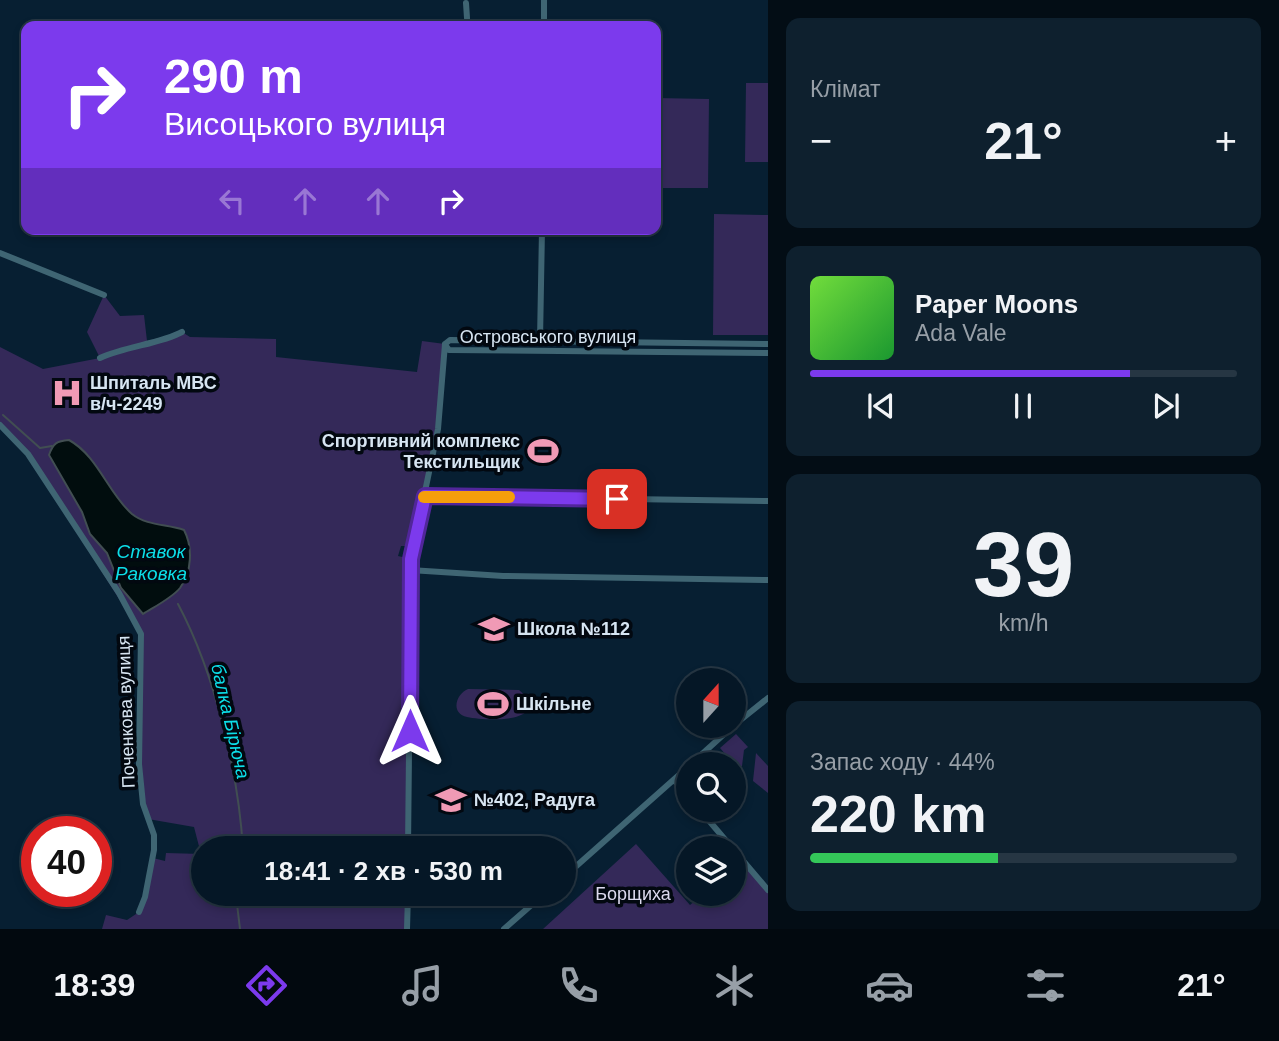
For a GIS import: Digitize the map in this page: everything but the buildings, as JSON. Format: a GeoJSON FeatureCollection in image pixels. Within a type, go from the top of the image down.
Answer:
{"type":"FeatureCollection","features":[{"type":"Feature","properties":{"kind":"street"},"geometry":{"type":"LineString","coordinates":[[544,0],[544,21]]}},
{"type":"Feature","properties":{"kind":"street"},"geometry":{"type":"LineString","coordinates":[[467,3],[467,18]]}},
{"type":"Feature","properties":{"kind":"street"},"geometry":{"type":"LineString","coordinates":[[540,341],[542,235]]}},
{"type":"Feature","properties":{"kind":"street"},"geometry":{"type":"LineString","coordinates":[[0,253],[104,295]]}},
{"type":"Feature","properties":{"kind":"street"},"geometry":{"type":"LineString","coordinates":[[100,358],[117,350],[173,337],[183,331]]}},
{"type":"Feature","properties":{"kind":"street","name":"Островського вулиця"},"geometry":{"type":"LineString","coordinates":[[768,344],[450,340],[445,344],[449,350],[768,353]]}},
{"type":"Feature","properties":{"kind":"street"},"geometry":{"type":"LineString","coordinates":[[408,836],[410,570],[438,429],[445,344]]}},
{"type":"Feature","properties":{"kind":"street","name":"Поченкова вулиця"},"geometry":{"type":"LineString","coordinates":[[0,425],[28,454],[119,593],[141,634],[139,764],[143,804],[153,835],[154,850],[145,897],[139,912]]}},
{"type":"Feature","properties":{"kind":"street"},"geometry":{"type":"LineString","coordinates":[[425,496],[768,501]]}},
{"type":"Feature","properties":{"kind":"street"},"geometry":{"type":"LineString","coordinates":[[410,570],[503,576],[768,580]]}},
{"type":"Feature","properties":{"kind":"street"},"geometry":{"type":"LineString","coordinates":[[746,716],[768,698]]}},
{"type":"Feature","properties":{"kind":"street"},"geometry":{"type":"LineString","coordinates":[[704,752],[720,738]]}},
{"type":"Feature","properties":{"kind":"street"},"geometry":{"type":"LineString","coordinates":[[576,866],[674,780],[676,782]]}},
{"type":"Feature","properties":{"kind":"street"},"geometry":{"type":"LineString","coordinates":[[710,822],[722,836]]}},
{"type":"Feature","properties":{"kind":"street"},"geometry":{"type":"LineString","coordinates":[[746,864],[768,890]]}},
{"type":"Feature","properties":{"kind":"street"},"geometry":{"type":"LineString","coordinates":[[407,929],[408,906]]}},
{"type":"Feature","properties":{"kind":"street"},"geometry":{"type":"LineString","coordinates":[[504,929],[530,906]]}},
{"type":"Feature","properties":{"kind":"green space"},"geometry":{"type":"Polygon","coordinates":[[[746,83],[768,83],[768,162],[745,162],[746,83]]]}},
{"type":"Feature","properties":{"kind":"green space"},"geometry":{"type":"Polygon","coordinates":[[[661,98],[709,99],[708,188],[661,188],[661,98]]]}},
{"type":"Feature","properties":{"kind":"green space"},"geometry":{"type":"Polygon","coordinates":[[[714,214],[768,215],[768,335],[713,335],[714,214]]]}},
{"type":"Feature","properties":{"kind":"green space"},"geometry":{"type":"Polygon","coordinates":[[[104,295],[120,316],[144,315],[147,341],[182,332],[190,337],[276,339],[276,357],[417,372],[422,341],[445,344],[438,429],[415,546],[401,546],[398,556],[411,559],[408,836],[196,836],[194,827],[148,819],[139,764],[141,634],[28,454],[0,425],[0,347],[43,369],[100,358],[87,332],[104,295]]]}},
{"type":"Feature","properties":{"kind":"green space","name":"Шкільне"},"geometry":{"type":"Polygon","coordinates":[[[468,689],[519,690],[528,698],[527,711],[508,719],[467,717],[458,712],[457,703],[460,695],[468,689]]]}},
{"type":"Feature","properties":{"kind":"green space"},"geometry":{"type":"Polygon","coordinates":[[[731,738],[740,738],[748,747],[744,752],[723,752],[720,748],[731,738]]]}},
{"type":"Feature","properties":{"kind":"green space"},"geometry":{"type":"Polygon","coordinates":[[[756,753],[768,766],[768,793],[753,781],[756,753]]]}},
{"type":"Feature","properties":{"kind":"green space","name":"Борщиха"},"geometry":{"type":"Polygon","coordinates":[[[636,844],[676,889],[676,906],[746,906],[746,865],[768,890],[768,929],[543,929],[568,906],[576,906],[576,899],[636,844]]]}},
{"type":"Feature","properties":{"kind":"green space"},"geometry":{"type":"Polygon","coordinates":[[[166,853],[191,854],[191,906],[408,906],[407,929],[102,929],[106,915],[127,920],[139,912],[153,858],[165,861],[166,853]]]}},
{"type":"Feature","properties":{"kind":"water","name":"Ставок Раковка"},"geometry":{"type":"Polygon","coordinates":[[[69,440],[88,455],[132,514],[151,523],[184,530],[187,537],[190,559],[184,582],[172,595],[143,614],[121,588],[107,553],[90,534],[82,512],[49,455],[56,443],[69,440]]]}},
{"type":"Feature","properties":{"kind":"waterway","name":"балка Бірюча"},"geometry":{"type":"LineString","coordinates":[[3,415],[40,448],[52,446]]}},
{"type":"Feature","properties":{"kind":"waterway","name":"балка Бірюча"},"geometry":{"type":"LineString","coordinates":[[178,604],[214,691],[230,755],[242,836]]}},
{"type":"Feature","properties":{"kind":"waterway","name":"балка Бірюча"},"geometry":{"type":"LineString","coordinates":[[237,906],[240,929]]}},
{"type":"Feature","properties":{"kind":"slow traffic"},"geometry":{"type":"LineString","coordinates":[[424,497],[509,497]]}},
{"type":"Feature","properties":{"kind":"place","name":"Шпиталь МВС в/ч-2249"},"geometry":{"type":"Point","coordinates":[67,393]}},
{"type":"Feature","properties":{"kind":"place","name":"Спортивний комплекс Текстильщик"},"geometry":{"type":"Point","coordinates":[543,451]}},
{"type":"Feature","properties":{"kind":"place","name":"Школа №112"},"geometry":{"type":"Point","coordinates":[494,629]}},
{"type":"Feature","properties":{"kind":"place","name":"Шкільне"},"geometry":{"type":"Point","coordinates":[493,704]}},
{"type":"Feature","properties":{"kind":"place","name":"№402, Радуга"},"geometry":{"type":"Point","coordinates":[451,800]}},
{"type":"Feature","properties":{"kind":"route"},"geometry":{"type":"LineString","coordinates":[[410,731],[411,559],[425,496],[617,499]]}}]}
